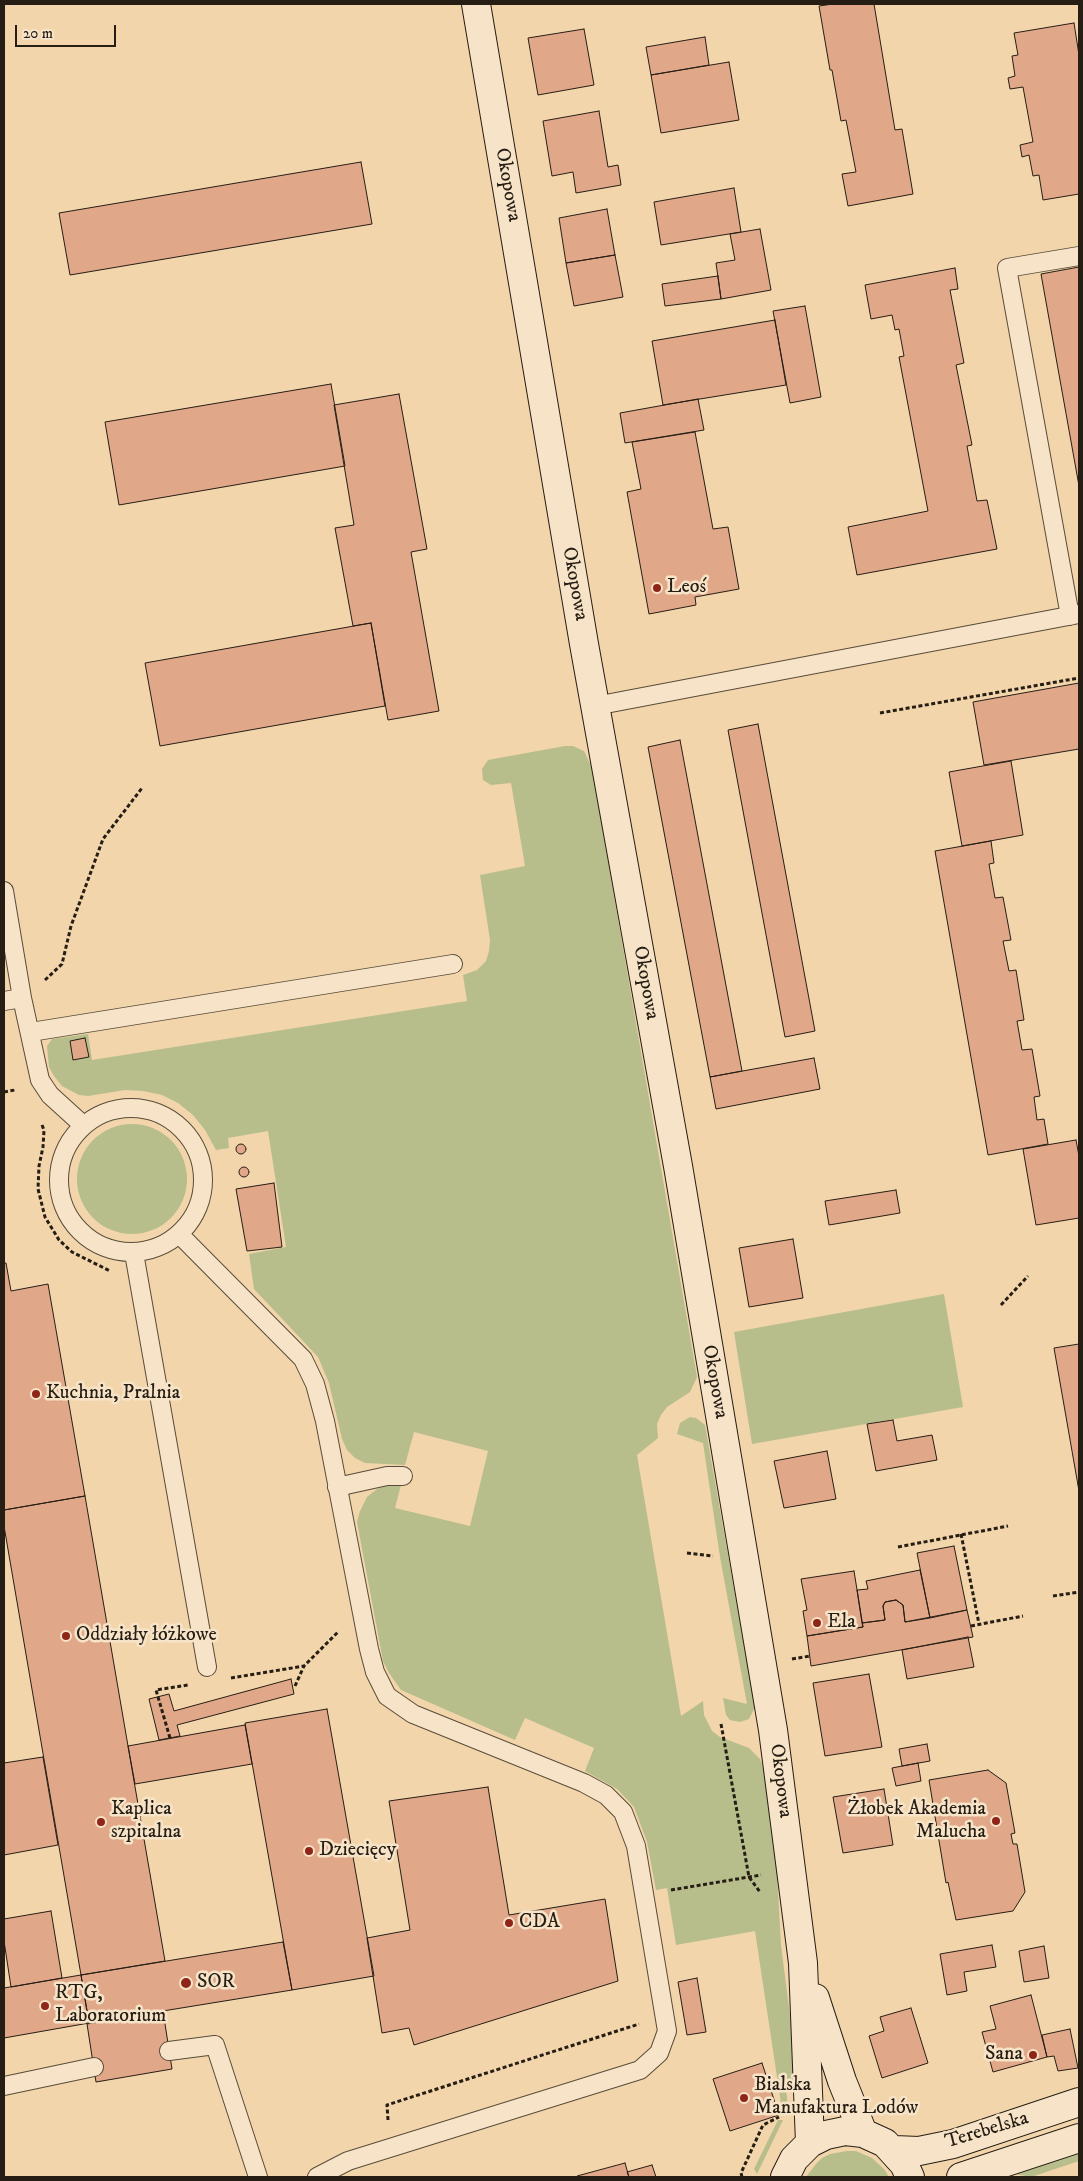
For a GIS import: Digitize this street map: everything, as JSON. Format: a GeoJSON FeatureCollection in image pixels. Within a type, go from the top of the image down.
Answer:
{"type":"FeatureCollection","features":[{"type":"Feature","properties":{"kind":"street","name":"Okopowa"},"geometry":{"type":"LineString","coordinates":[[476,4],[595,706],[679,1176],[774,1730],[803,1963],[810,2143]]}},
{"type":"Feature","properties":{"kind":"street","name":"Okopowa"},"geometry":{"type":"LineString","coordinates":[[803,1963],[842,2081],[863,2133]]}},
{"type":"Feature","properties":{"kind":"street","name":"Terebelska"},"geometry":{"type":"LineString","coordinates":[[894,2150],[919,2151],[953,2144],[1079,2102]]}},
{"type":"Feature","properties":{"kind":"street"},"geometry":{"type":"LineString","coordinates":[[785,2177],[794,2159],[810,2143],[826,2135],[844,2131],[863,2133],[885,2143],[894,2150],[910,2177]]}},
{"type":"Feature","properties":{"kind":"street","name":"Terebelska"},"geometry":{"type":"LineString","coordinates":[[961,2177],[1079,2138]]}},
{"type":"Feature","properties":{"kind":"lane"},"geometry":{"type":"LineString","coordinates":[[595,706],[1074,615],[1007,268],[1079,256]]}},
{"type":"Feature","properties":{"kind":"lane"},"geometry":{"type":"LineString","coordinates":[[4,891],[22,998],[40,1080],[50,1095],[83,1125]]}},
{"type":"Feature","properties":{"kind":"lane"},"geometry":{"type":"LineString","coordinates":[[30,1032],[453,964]]}},
{"type":"Feature","properties":{"kind":"lane"},"geometry":{"type":"LineString","coordinates":[[4,1001],[22,998]]}},
{"type":"Feature","properties":{"kind":"lane"},"geometry":{"type":"LineString","coordinates":[[124,1107],[140,1108],[169,1118],[186,1132],[198,1152],[203,1174],[201,1197],[192,1218],[179,1234],[157,1248],[134,1253],[109,1250],[86,1238],[69,1218],[59,1195],[59,1169],[67,1145],[83,1125],[102,1112],[124,1107]]}},
{"type":"Feature","properties":{"kind":"lane"},"geometry":{"type":"LineString","coordinates":[[179,1234],[303,1359],[315,1384],[325,1421],[375,1672],[387,1696],[414,1714],[584,1783],[606,1795],[624,1812],[636,1846],[668,2031],[659,2053],[640,2070],[348,2161],[317,2177]]}},
{"type":"Feature","properties":{"kind":"lane"},"geometry":{"type":"LineString","coordinates":[[134,1253],[207,1667]]}},
{"type":"Feature","properties":{"kind":"lane"},"geometry":{"type":"LineString","coordinates":[[337,1487],[388,1476],[403,1476]]}},
{"type":"Feature","properties":{"kind":"lane"},"geometry":{"type":"LineString","coordinates":[[169,2051],[215,2045],[258,2177]]}},
{"type":"Feature","properties":{"kind":"lane"},"geometry":{"type":"LineString","coordinates":[[4,2086],[94,2067]]}},
{"type":"Feature","properties":{"kind":"path"},"geometry":{"type":"LineString","coordinates":[[880,713],[1079,678]]}},
{"type":"Feature","properties":{"kind":"path"},"geometry":{"type":"LineString","coordinates":[[22,998],[34,991],[62,964],[71,926],[103,839],[142,788]]}},
{"type":"Feature","properties":{"kind":"path"},"geometry":{"type":"LineString","coordinates":[[41,1122],[44,1130],[43,1147],[38,1166],[38,1189],[45,1217],[59,1240],[78,1256],[113,1273],[115,1283],[139,1279]]}},
{"type":"Feature","properties":{"kind":"path"},"geometry":{"type":"LineString","coordinates":[[1002,1305],[1028,1276]]}},
{"type":"Feature","properties":{"kind":"path"},"geometry":{"type":"LineString","coordinates":[[898,1547],[1008,1526]]}},
{"type":"Feature","properties":{"kind":"path"},"geometry":{"type":"LineString","coordinates":[[961,1534],[979,1624]]}},
{"type":"Feature","properties":{"kind":"path"},"geometry":{"type":"LineString","coordinates":[[687,1553],[720,1558]]}},
{"type":"Feature","properties":{"kind":"path"},"geometry":{"type":"LineString","coordinates":[[1053,1596],[1079,1592]]}},
{"type":"Feature","properties":{"kind":"path"},"geometry":{"type":"LineString","coordinates":[[295,1686],[304,1666],[362,1609]]}},
{"type":"Feature","properties":{"kind":"path"},"geometry":{"type":"LineString","coordinates":[[971,1626],[1023,1616]]}},
{"type":"Feature","properties":{"kind":"path"},"geometry":{"type":"LineString","coordinates":[[784,1660],[810,1656]]}},
{"type":"Feature","properties":{"kind":"path"},"geometry":{"type":"LineString","coordinates":[[156,1690],[170,1738]]}},
{"type":"Feature","properties":{"kind":"path"},"geometry":{"type":"LineString","coordinates":[[722,1724],[749,1877]]}},
{"type":"Feature","properties":{"kind":"path"},"geometry":{"type":"LineString","coordinates":[[645,1894],[791,1870]]}},
{"type":"Feature","properties":{"kind":"path"},"geometry":{"type":"LineString","coordinates":[[390,2148],[387,2105],[639,2026],[638,2016]]}},
{"type":"Feature","properties":{"kind":"path"},"geometry":{"type":"LineString","coordinates":[[742,2177],[741,2173],[763,2123],[784,2115]]}},
{"type":"Feature","properties":{"kind":"green space"},"geometry":{"type":"Polygon","coordinates":[[[573,746],[584,751],[592,768],[697,1377],[690,1392],[667,1407],[661,1415],[657,1424],[658,1438],[637,1455],[681,1716],[703,1701],[704,1715],[712,1731],[720,1737],[749,1748],[760,1759],[764,1769],[775,1837],[781,1945],[798,2078],[785,2079],[788,2108],[787,2112],[779,2114],[782,2110],[755,1931],[676,1945],[667,1888],[656,1890],[647,1842],[634,1807],[617,1789],[585,1771],[594,1748],[525,1718],[515,1740],[401,1690],[389,1673],[383,1661],[357,1522],[360,1511],[367,1497],[377,1489],[386,1485],[401,1485],[395,1508],[470,1526],[488,1451],[414,1432],[405,1465],[365,1463],[355,1458],[347,1450],[342,1439],[329,1383],[318,1357],[254,1289],[249,1254],[286,1247],[268,1131],[228,1138],[229,1148],[216,1150],[205,1130],[193,1115],[178,1103],[162,1095],[125,1090],[88,1096],[79,1095],[62,1086],[49,1067],[47,1046],[52,1039],[88,1034],[92,1060],[467,1001],[463,975],[477,970],[486,961],[489,951],[490,940],[480,875],[525,866],[511,783],[491,785],[483,780],[482,769],[488,760],[573,746]]]}},
{"type":"Feature","properties":{"kind":"green space"},"geometry":{"type":"Polygon","coordinates":[[[132,1124],[153,1128],[171,1140],[183,1158],[187,1179],[183,1200],[171,1218],[153,1230],[132,1234],[111,1230],[93,1218],[81,1200],[77,1179],[81,1158],[93,1140],[111,1128],[132,1124]]]}},
{"type":"Feature","properties":{"kind":"green space"},"geometry":{"type":"Polygon","coordinates":[[[944,1294],[963,1407],[752,1444],[734,1332],[944,1294]]]}},
{"type":"Feature","properties":{"kind":"green space"},"geometry":{"type":"Polygon","coordinates":[[[690,1417],[696,1418],[705,1425],[755,1707],[749,1719],[740,1722],[730,1720],[726,1715],[723,1698],[747,1704],[720,1557],[703,1443],[677,1434],[680,1423],[690,1417]]]}},
{"type":"Feature","properties":{"kind":"green space"},"geometry":{"type":"Polygon","coordinates":[[[778,2120],[783,2120],[757,2174],[754,2169],[778,2120]]]}},
{"type":"Feature","properties":{"kind":"green space"},"geometry":{"type":"Polygon","coordinates":[[[1079,2150],[1079,2161],[1031,2177],[1010,2173],[1079,2150]]]}},
{"type":"Feature","properties":{"kind":"green space"},"geometry":{"type":"Polygon","coordinates":[[[856,2151],[872,2158],[884,2169],[889,2177],[806,2177],[822,2158],[830,2154],[856,2151]]]}},
{"type":"Feature","properties":{"kind":"building"},"geometry":{"type":"Polygon","coordinates":[[[874,4],[895,130],[902,129],[913,194],[848,206],[842,174],[856,172],[846,120],[841,121],[819,6],[874,4]]]}},
{"type":"Feature","properties":{"kind":"building"},"geometry":{"type":"Polygon","coordinates":[[[1074,23],[1079,55],[1079,194],[1043,200],[1039,175],[1033,176],[1029,155],[1022,157],[1020,145],[1033,142],[1023,87],[1010,89],[1008,78],[1015,76],[1012,56],[1018,55],[1014,33],[1074,23]]]}},
{"type":"Feature","properties":{"kind":"building"},"geometry":{"type":"Polygon","coordinates":[[[584,29],[594,85],[538,95],[528,38],[584,29]]]}},
{"type":"Feature","properties":{"kind":"building"},"geometry":{"type":"Polygon","coordinates":[[[705,37],[709,65],[651,75],[646,47],[705,37]]]}},
{"type":"Feature","properties":{"kind":"building"},"geometry":{"type":"Polygon","coordinates":[[[729,62],[739,120],[661,133],[651,75],[729,62]]]}},
{"type":"Feature","properties":{"kind":"building"},"geometry":{"type":"Polygon","coordinates":[[[599,111],[608,167],[618,165],[621,185],[576,193],[573,172],[552,176],[543,121],[599,111]]]}},
{"type":"Feature","properties":{"kind":"building"},"geometry":{"type":"Polygon","coordinates":[[[361,162],[372,224],[70,275],[59,213],[361,162]]]}},
{"type":"Feature","properties":{"kind":"building"},"geometry":{"type":"Polygon","coordinates":[[[734,188],[741,232],[661,245],[654,202],[734,188]]]}},
{"type":"Feature","properties":{"kind":"building"},"geometry":{"type":"Polygon","coordinates":[[[607,209],[615,255],[566,263],[559,218],[607,209]]]}},
{"type":"Feature","properties":{"kind":"building"},"geometry":{"type":"Polygon","coordinates":[[[760,229],[771,290],[721,299],[716,263],[735,260],[730,234],[760,229]]]}},
{"type":"Feature","properties":{"kind":"building"},"geometry":{"type":"Polygon","coordinates":[[[615,255],[623,297],[574,306],[566,263],[615,255]]]}},
{"type":"Feature","properties":{"kind":"building"},"geometry":{"type":"Polygon","coordinates":[[[1079,267],[1079,486],[1041,274],[1079,267]]]}},
{"type":"Feature","properties":{"kind":"building"},"geometry":{"type":"Polygon","coordinates":[[[955,268],[958,289],[950,290],[964,363],[956,365],[972,445],[967,446],[977,501],[987,500],[997,549],[857,575],[848,527],[928,511],[899,357],[904,356],[899,329],[895,330],[892,315],[871,319],[865,285],[955,268]]]}},
{"type":"Feature","properties":{"kind":"building"},"geometry":{"type":"Polygon","coordinates":[[[718,276],[721,299],[665,306],[662,284],[718,276]]]}},
{"type":"Feature","properties":{"kind":"building"},"geometry":{"type":"Polygon","coordinates":[[[805,306],[821,397],[790,403],[773,311],[805,306]]]}},
{"type":"Feature","properties":{"kind":"building"},"geometry":{"type":"Polygon","coordinates":[[[775,320],[786,385],[663,405],[652,341],[775,320]]]}},
{"type":"Feature","properties":{"kind":"building"},"geometry":{"type":"Polygon","coordinates":[[[331,384],[345,466],[119,505],[105,422],[331,384]]]}},
{"type":"Feature","properties":{"kind":"building"},"geometry":{"type":"Polygon","coordinates":[[[399,394],[427,549],[411,552],[439,711],[388,720],[371,623],[353,626],[335,528],[354,525],[334,405],[399,394]]]}},
{"type":"Feature","properties":{"kind":"building"},"geometry":{"type":"Polygon","coordinates":[[[698,399],[704,430],[625,443],[620,413],[698,399]]]}},
{"type":"Feature","properties":{"kind":"building"},"geometry":{"type":"Polygon","coordinates":[[[695,432],[713,529],[728,527],[739,589],[695,597],[696,605],[649,614],[627,492],[641,489],[632,442],[695,432]]]}},
{"type":"Feature","properties":{"kind":"building"},"geometry":{"type":"Polygon","coordinates":[[[371,623],[385,706],[160,746],[145,663],[371,623]]]}},
{"type":"Feature","properties":{"kind":"building"},"geometry":{"type":"Polygon","coordinates":[[[1079,683],[1079,749],[984,765],[973,702],[1079,683]]]}},
{"type":"Feature","properties":{"kind":"building"},"geometry":{"type":"Polygon","coordinates":[[[758,724],[815,1031],[785,1037],[728,730],[758,724]]]}},
{"type":"Feature","properties":{"kind":"building"},"geometry":{"type":"Polygon","coordinates":[[[680,740],[742,1071],[710,1077],[648,747],[680,740]]]}},
{"type":"Feature","properties":{"kind":"building"},"geometry":{"type":"Polygon","coordinates":[[[1011,761],[1023,835],[962,846],[949,772],[1011,761]]]}},
{"type":"Feature","properties":{"kind":"building"},"geometry":{"type":"Polygon","coordinates":[[[991,841],[994,863],[989,864],[995,898],[1003,897],[1011,940],[1003,941],[1009,971],[1016,970],[1024,1020],[1017,1021],[1022,1050],[1032,1049],[1040,1096],[1034,1097],[1037,1120],[1044,1119],[1048,1144],[988,1155],[935,851],[991,841]]]}},
{"type":"Feature","properties":{"kind":"building"},"geometry":{"type":"Polygon","coordinates":[[[85,1038],[89,1057],[73,1060],[70,1041],[85,1038]]]}},
{"type":"Feature","properties":{"kind":"building"},"geometry":{"type":"Polygon","coordinates":[[[814,1058],[820,1089],[716,1109],[710,1077],[814,1058]]]}},
{"type":"Feature","properties":{"kind":"building"},"geometry":{"type":"Polygon","coordinates":[[[1076,1140],[1079,1156],[1079,1218],[1036,1225],[1023,1149],[1076,1140]]]}},
{"type":"Feature","properties":{"kind":"building"},"geometry":{"type":"Polygon","coordinates":[[[241,1144],[246,1149],[241,1154],[236,1149],[241,1144]]]}},
{"type":"Feature","properties":{"kind":"building"},"geometry":{"type":"Polygon","coordinates":[[[244,1167],[249,1172],[244,1177],[239,1172],[244,1167]]]}},
{"type":"Feature","properties":{"kind":"building"},"geometry":{"type":"Polygon","coordinates":[[[274,1183],[282,1247],[247,1251],[236,1189],[274,1183]]]}},
{"type":"Feature","properties":{"kind":"building"},"geometry":{"type":"Polygon","coordinates":[[[896,1190],[900,1213],[829,1225],[825,1201],[896,1190]]]}},
{"type":"Feature","properties":{"kind":"building"},"geometry":{"type":"Polygon","coordinates":[[[793,1239],[803,1298],[749,1307],[739,1248],[793,1239]]]}},
{"type":"Feature","properties":{"kind":"building","name":"Kuchnia, Pralnia"},"geometry":{"type":"Polygon","coordinates":[[[4,1263],[6,1263],[11,1291],[48,1284],[85,1496],[4,1510],[4,1263]]]}},
{"type":"Feature","properties":{"kind":"building"},"geometry":{"type":"Polygon","coordinates":[[[1079,1344],[1079,1491],[1054,1348],[1079,1344]]]}},
{"type":"Feature","properties":{"kind":"building"},"geometry":{"type":"Polygon","coordinates":[[[893,1420],[897,1441],[932,1435],[937,1460],[876,1471],[867,1424],[893,1420]]]}},
{"type":"Feature","properties":{"kind":"building"},"geometry":{"type":"Polygon","coordinates":[[[827,1451],[836,1499],[784,1508],[774,1461],[827,1451]]]}},
{"type":"Feature","properties":{"kind":"building","name":"Oddziały łóżkowe"},"geometry":{"type":"Polygon","coordinates":[[[85,1496],[165,1961],[81,1975],[4,1526],[4,1510],[85,1496]]]}},
{"type":"Feature","properties":{"kind":"building"},"geometry":{"type":"Polygon","coordinates":[[[954,1546],[967,1610],[930,1618],[917,1553],[954,1546]]]}},
{"type":"Feature","properties":{"kind":"building"},"geometry":{"type":"Polygon","coordinates":[[[920,1570],[930,1618],[905,1622],[903,1605],[896,1600],[885,1602],[883,1606],[885,1620],[862,1623],[857,1590],[868,1589],[866,1581],[920,1570]]]}},
{"type":"Feature","properties":{"kind":"building"},"geometry":{"type":"Polygon","coordinates":[[[854,1571],[863,1627],[807,1636],[803,1611],[807,1610],[801,1579],[854,1571]]]}},
{"type":"Feature","properties":{"kind":"building"},"geometry":{"type":"Polygon","coordinates":[[[896,1600],[903,1605],[905,1622],[967,1610],[973,1637],[811,1666],[807,1636],[863,1627],[862,1623],[885,1620],[883,1606],[885,1602],[896,1600]]]}},
{"type":"Feature","properties":{"kind":"building"},"geometry":{"type":"Polygon","coordinates":[[[968,1637],[974,1667],[907,1679],[902,1650],[968,1637]]]}},
{"type":"Feature","properties":{"kind":"building"},"geometry":{"type":"Polygon","coordinates":[[[869,1674],[882,1747],[825,1756],[813,1683],[869,1674]]]}},
{"type":"Feature","properties":{"kind":"building"},"geometry":{"type":"Polygon","coordinates":[[[291,1679],[294,1694],[177,1725],[180,1736],[159,1740],[149,1699],[169,1694],[174,1711],[291,1679]]]}},
{"type":"Feature","properties":{"kind":"building","name":"Dziecięcy"},"geometry":{"type":"Polygon","coordinates":[[[327,1709],[374,1976],[292,1990],[245,1723],[327,1709]]]}},
{"type":"Feature","properties":{"kind":"building"},"geometry":{"type":"Polygon","coordinates":[[[245,1725],[252,1764],[135,1784],[128,1746],[245,1725]]]}},
{"type":"Feature","properties":{"kind":"building"},"geometry":{"type":"Polygon","coordinates":[[[927,1744],[930,1761],[902,1766],[899,1749],[927,1744]]]}},
{"type":"Feature","properties":{"kind":"building"},"geometry":{"type":"Polygon","coordinates":[[[43,1757],[58,1845],[4,1855],[4,1763],[43,1757]]]}},
{"type":"Feature","properties":{"kind":"building"},"geometry":{"type":"Polygon","coordinates":[[[918,1763],[921,1781],[896,1786],[892,1768],[918,1763]]]}},
{"type":"Feature","properties":{"kind":"building"},"geometry":{"type":"Polygon","coordinates":[[[988,1770],[1006,1783],[1015,1833],[1011,1834],[1013,1844],[1017,1844],[1025,1892],[1013,1911],[956,1920],[948,1882],[946,1883],[929,1780],[988,1770]]]}},
{"type":"Feature","properties":{"kind":"building","name":"CDA"},"geometry":{"type":"Polygon","coordinates":[[[488,1787],[509,1915],[605,1899],[618,1981],[414,2045],[409,2028],[382,2033],[367,1938],[410,1930],[389,1801],[488,1787]]]}},
{"type":"Feature","properties":{"kind":"building"},"geometry":{"type":"Polygon","coordinates":[[[884,1789],[893,1845],[843,1853],[833,1797],[884,1789]]]}},
{"type":"Feature","properties":{"kind":"building"},"geometry":{"type":"Polygon","coordinates":[[[51,1911],[62,1978],[11,1987],[4,1941],[4,1919],[51,1911]]]}},
{"type":"Feature","properties":{"kind":"building","name":"SOR"},"geometry":{"type":"Polygon","coordinates":[[[283,1942],[292,1990],[89,2023],[81,1975],[283,1942]]]}},
{"type":"Feature","properties":{"kind":"building"},"geometry":{"type":"Polygon","coordinates":[[[992,1945],[996,1967],[964,1972],[967,1991],[947,1995],[940,1954],[992,1945]]]}},
{"type":"Feature","properties":{"kind":"building"},"geometry":{"type":"Polygon","coordinates":[[[1044,1946],[1049,1978],[1024,1982],[1019,1951],[1044,1946]]]}},
{"type":"Feature","properties":{"kind":"building","name":"RTG, Laboratorium"},"geometry":{"type":"Polygon","coordinates":[[[81,1975],[89,2023],[4,2038],[4,1988],[81,1975]]]}},
{"type":"Feature","properties":{"kind":"building"},"geometry":{"type":"Polygon","coordinates":[[[697,1978],[706,2032],[687,2035],[678,1982],[697,1978]]]}},
{"type":"Feature","properties":{"kind":"building"},"geometry":{"type":"Polygon","coordinates":[[[1031,1995],[1047,2057],[993,2072],[982,2032],[996,2029],[990,2006],[1031,1995]]]}},
{"type":"Feature","properties":{"kind":"building"},"geometry":{"type":"Polygon","coordinates":[[[911,2008],[928,2063],[882,2078],[869,2036],[884,2031],[880,2017],[911,2008]]]}},
{"type":"Feature","properties":{"kind":"building"},"geometry":{"type":"Polygon","coordinates":[[[163,2011],[172,2069],[96,2082],[87,2024],[163,2011]]]}},
{"type":"Feature","properties":{"kind":"building"},"geometry":{"type":"Polygon","coordinates":[[[1070,2029],[1078,2068],[1058,2071],[1054,2056],[1047,2057],[1042,2035],[1070,2029]]]}},
{"type":"Feature","properties":{"kind":"building"},"geometry":{"type":"Polygon","coordinates":[[[762,2063],[779,2115],[730,2131],[713,2079],[762,2063]]]}},
{"type":"Feature","properties":{"kind":"building"},"geometry":{"type":"Polygon","coordinates":[[[625,2163],[629,2177],[577,2177],[577,2176],[625,2163]]]}},
{"type":"Feature","properties":{"kind":"building"},"geometry":{"type":"Polygon","coordinates":[[[652,2165],[656,2177],[629,2177],[627,2172],[652,2165]]]}},
{"type":"Feature","properties":{"kind":"place","name":"Leoś"},"geometry":{"type":"Point","coordinates":[657,588]}},
{"type":"Feature","properties":{"kind":"place","name":"Kuchnia, Pralnia"},"geometry":{"type":"Point","coordinates":[36,1394]}},
{"type":"Feature","properties":{"kind":"place","name":"Ela"},"geometry":{"type":"Point","coordinates":[817,1623]}},
{"type":"Feature","properties":{"kind":"place","name":"Oddziały łóżkowe"},"geometry":{"type":"Point","coordinates":[66,1636]}},
{"type":"Feature","properties":{"kind":"place","name":"Żłobek Akademia Malucha"},"geometry":{"type":"Point","coordinates":[996,1821]}},
{"type":"Feature","properties":{"kind":"place","name":"Kaplica szpitalna"},"geometry":{"type":"Point","coordinates":[101,1822]}},
{"type":"Feature","properties":{"kind":"place","name":"Dziecięcy"},"geometry":{"type":"Point","coordinates":[309,1851]}},
{"type":"Feature","properties":{"kind":"place","name":"CDA"},"geometry":{"type":"Point","coordinates":[509,1923]}},
{"type":"Feature","properties":{"kind":"place","name":"SOR"},"geometry":{"type":"Point","coordinates":[186,1983]}},
{"type":"Feature","properties":{"kind":"place","name":"RTG, Laboratorium"},"geometry":{"type":"Point","coordinates":[45,2006]}},
{"type":"Feature","properties":{"kind":"place","name":"Sana"},"geometry":{"type":"Point","coordinates":[1033,2055]}},
{"type":"Feature","properties":{"kind":"place","name":"Bialska Manufaktura Lodów"},"geometry":{"type":"Point","coordinates":[744,2098]}}]}
